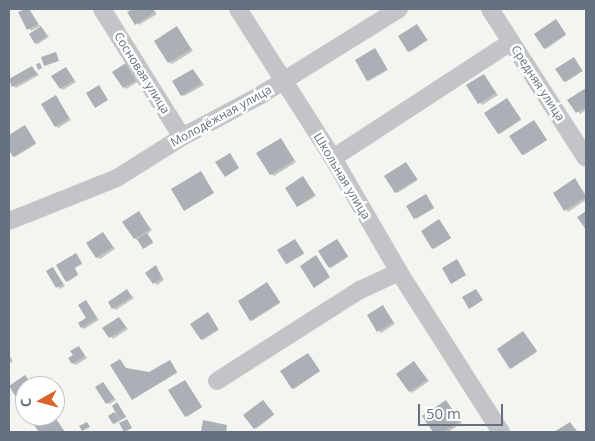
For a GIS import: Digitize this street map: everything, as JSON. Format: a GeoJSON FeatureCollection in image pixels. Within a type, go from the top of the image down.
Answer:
{"type":"FeatureCollection","features":[{"type":"Feature","properties":{"kind":"street","name":"Сосновая улица"},"geometry":{"type":"LineString","coordinates":[[102,9],[182,137]]}},
{"type":"Feature","properties":{"kind":"street","name":"Школьная улица"},"geometry":{"type":"LineString","coordinates":[[238,9],[282,81],[333,158],[398,272],[501,432]]}},
{"type":"Feature","properties":{"kind":"street","name":"Молодёжная улица"},"geometry":{"type":"LineString","coordinates":[[9,221],[117,178],[182,137],[282,81],[399,9]]}},
{"type":"Feature","properties":{"kind":"street","name":"Средняя улица"},"geometry":{"type":"LineString","coordinates":[[490,9],[586,158]]}},
{"type":"Feature","properties":{"kind":"street"},"geometry":{"type":"LineString","coordinates":[[333,158],[511,42]]}},
{"type":"Feature","properties":{"kind":"street"},"geometry":{"type":"LineString","coordinates":[[217,381],[360,290],[398,272]]}},
{"type":"Feature","properties":{"kind":"building"},"geometry":{"type":"Polygon","coordinates":[[[29,9],[38,24],[27,30],[18,12],[29,9]]]}},
{"type":"Feature","properties":{"kind":"building"},"geometry":{"type":"Polygon","coordinates":[[[133,9],[152,9],[155,12],[135,25],[127,12],[133,9]]]}},
{"type":"Feature","properties":{"kind":"building"},"geometry":{"type":"Polygon","coordinates":[[[556,19],[566,34],[544,49],[534,34],[556,19]]]}},
{"type":"Feature","properties":{"kind":"building"},"geometry":{"type":"Polygon","coordinates":[[[417,24],[427,40],[408,52],[398,36],[417,24]]]}},
{"type":"Feature","properties":{"kind":"building"},"geometry":{"type":"Polygon","coordinates":[[[41,26],[47,36],[35,44],[29,34],[41,26]]]}},
{"type":"Feature","properties":{"kind":"building"},"geometry":{"type":"Polygon","coordinates":[[[177,26],[191,49],[168,63],[154,41],[177,26]]]}},
{"type":"Feature","properties":{"kind":"building"},"geometry":{"type":"Polygon","coordinates":[[[375,48],[387,69],[367,81],[355,60],[375,48]]]}},
{"type":"Feature","properties":{"kind":"building"},"geometry":{"type":"Polygon","coordinates":[[[56,52],[59,61],[44,66],[41,57],[56,52]]]}},
{"type":"Feature","properties":{"kind":"building"},"geometry":{"type":"Polygon","coordinates":[[[574,57],[582,71],[564,82],[555,69],[574,57]]]}},
{"type":"Feature","properties":{"kind":"building"},"geometry":{"type":"Polygon","coordinates":[[[129,61],[139,78],[123,88],[112,72],[129,61]]]}},
{"type":"Feature","properties":{"kind":"building"},"geometry":{"type":"Polygon","coordinates":[[[40,63],[42,68],[38,70],[36,64],[40,63]]]}},
{"type":"Feature","properties":{"kind":"building"},"geometry":{"type":"Polygon","coordinates":[[[32,66],[37,74],[12,87],[9,79],[32,66]]]}},
{"type":"Feature","properties":{"kind":"building"},"geometry":{"type":"Polygon","coordinates":[[[66,67],[74,80],[60,89],[51,76],[66,67]]]}},
{"type":"Feature","properties":{"kind":"building"},"geometry":{"type":"Polygon","coordinates":[[[193,69],[202,83],[181,96],[172,81],[193,69]]]}},
{"type":"Feature","properties":{"kind":"building"},"geometry":{"type":"Polygon","coordinates":[[[484,74],[496,93],[478,104],[466,85],[484,74]]]}},
{"type":"Feature","properties":{"kind":"building"},"geometry":{"type":"Polygon","coordinates":[[[99,85],[108,100],[95,108],[86,93],[99,85]]]}},
{"type":"Feature","properties":{"kind":"building"},"geometry":{"type":"Polygon","coordinates":[[[586,88],[586,107],[576,113],[567,100],[586,88]]]}},
{"type":"Feature","properties":{"kind":"building"},"geometry":{"type":"Polygon","coordinates":[[[56,95],[69,118],[55,127],[41,104],[56,95]]]}},
{"type":"Feature","properties":{"kind":"building"},"geometry":{"type":"Polygon","coordinates":[[[507,98],[521,119],[498,134],[484,113],[507,98]]]}},
{"type":"Feature","properties":{"kind":"building"},"geometry":{"type":"Polygon","coordinates":[[[534,120],[547,140],[522,155],[509,136],[534,120]]]}},
{"type":"Feature","properties":{"kind":"building"},"geometry":{"type":"Polygon","coordinates":[[[25,125],[36,143],[13,157],[9,150],[9,135],[25,125]]]}},
{"type":"Feature","properties":{"kind":"building"},"geometry":{"type":"Polygon","coordinates":[[[281,138],[294,160],[270,175],[256,153],[281,138]]]}},
{"type":"Feature","properties":{"kind":"building"},"geometry":{"type":"Polygon","coordinates":[[[230,153],[239,168],[225,177],[215,162],[230,153]]]}},
{"type":"Feature","properties":{"kind":"building"},"geometry":{"type":"Polygon","coordinates":[[[406,162],[417,179],[395,193],[384,176],[406,162]]]}},
{"type":"Feature","properties":{"kind":"building"},"geometry":{"type":"Polygon","coordinates":[[[201,171],[214,193],[184,211],[171,189],[201,171]]]}},
{"type":"Feature","properties":{"kind":"building"},"geometry":{"type":"Polygon","coordinates":[[[303,176],[315,195],[297,207],[285,188],[303,176]]]}},
{"type":"Feature","properties":{"kind":"building"},"geometry":{"type":"Polygon","coordinates":[[[575,178],[586,197],[564,211],[553,193],[575,178]]]}},
{"type":"Feature","properties":{"kind":"building"},"geometry":{"type":"Polygon","coordinates":[[[426,194],[434,208],[414,219],[406,206],[426,194]]]}},
{"type":"Feature","properties":{"kind":"building"},"geometry":{"type":"Polygon","coordinates":[[[139,211],[150,229],[134,239],[122,222],[139,211]]]}},
{"type":"Feature","properties":{"kind":"building"},"geometry":{"type":"Polygon","coordinates":[[[586,211],[586,230],[577,217],[586,211]]]}},
{"type":"Feature","properties":{"kind":"building"},"geometry":{"type":"Polygon","coordinates":[[[439,219],[451,238],[432,249],[421,231],[439,219]]]}},
{"type":"Feature","properties":{"kind":"building"},"geometry":{"type":"Polygon","coordinates":[[[103,232],[113,247],[96,258],[86,243],[103,232]]]}},
{"type":"Feature","properties":{"kind":"building"},"geometry":{"type":"Polygon","coordinates":[[[147,233],[153,242],[143,249],[137,239],[147,233]]]}},
{"type":"Feature","properties":{"kind":"building"},"geometry":{"type":"Polygon","coordinates":[[[295,239],[304,253],[286,264],[277,250],[295,239]]]}},
{"type":"Feature","properties":{"kind":"building"},"geometry":{"type":"Polygon","coordinates":[[[337,239],[348,256],[329,268],[318,251],[337,239]]]}},
{"type":"Feature","properties":{"kind":"building"},"geometry":{"type":"Polygon","coordinates":[[[76,253],[82,263],[74,268],[78,274],[66,282],[56,265],[76,253]]]}},
{"type":"Feature","properties":{"kind":"building"},"geometry":{"type":"Polygon","coordinates":[[[316,255],[330,277],[314,288],[300,266],[316,255]]]}},
{"type":"Feature","properties":{"kind":"building"},"geometry":{"type":"Polygon","coordinates":[[[457,259],[466,275],[451,284],[442,268],[457,259]]]}},
{"type":"Feature","properties":{"kind":"building"},"geometry":{"type":"Polygon","coordinates":[[[156,265],[162,278],[153,284],[145,273],[156,265]]]}},
{"type":"Feature","properties":{"kind":"building"},"geometry":{"type":"Polygon","coordinates":[[[53,267],[63,284],[56,288],[46,271],[53,267]]]}},
{"type":"Feature","properties":{"kind":"building"},"geometry":{"type":"Polygon","coordinates":[[[267,282],[280,302],[250,321],[238,301],[267,282]]]}},
{"type":"Feature","properties":{"kind":"building"},"geometry":{"type":"Polygon","coordinates":[[[127,289],[132,297],[112,309],[108,302],[127,289]]]}},
{"type":"Feature","properties":{"kind":"building"},"geometry":{"type":"Polygon","coordinates":[[[476,289],[483,300],[469,309],[462,297],[476,289]]]}},
{"type":"Feature","properties":{"kind":"building"},"geometry":{"type":"Polygon","coordinates":[[[86,300],[97,318],[81,328],[78,323],[86,318],[78,305],[86,300]]]}},
{"type":"Feature","properties":{"kind":"building"},"geometry":{"type":"Polygon","coordinates":[[[383,305],[393,322],[377,332],[367,315],[383,305]]]}},
{"type":"Feature","properties":{"kind":"building"},"geometry":{"type":"Polygon","coordinates":[[[208,312],[218,329],[201,340],[190,324],[208,312]]]}},
{"type":"Feature","properties":{"kind":"building"},"geometry":{"type":"Polygon","coordinates":[[[119,317],[126,327],[109,338],[102,328],[119,317]]]}},
{"type":"Feature","properties":{"kind":"building"},"geometry":{"type":"Polygon","coordinates":[[[523,331],[537,351],[510,369],[497,349],[523,331]]]}},
{"type":"Feature","properties":{"kind":"building"},"geometry":{"type":"Polygon","coordinates":[[[79,346],[85,356],[72,364],[68,358],[73,355],[70,351],[79,346]]]}},
{"type":"Feature","properties":{"kind":"building"},"geometry":{"type":"Polygon","coordinates":[[[308,353],[320,371],[292,389],[280,371],[308,353]]]}},
{"type":"Feature","properties":{"kind":"building"},"geometry":{"type":"Polygon","coordinates":[[[120,359],[126,368],[149,372],[170,360],[177,372],[132,400],[110,365],[120,359]]]}},
{"type":"Feature","properties":{"kind":"building"},"geometry":{"type":"Polygon","coordinates":[[[414,361],[427,380],[409,392],[396,374],[414,361]]]}},
{"type":"Feature","properties":{"kind":"building"},"geometry":{"type":"Polygon","coordinates":[[[185,380],[202,407],[185,417],[168,390],[185,380]]]}},
{"type":"Feature","properties":{"kind":"building"},"geometry":{"type":"Polygon","coordinates":[[[15,382],[15,396],[9,386],[15,382]]]}},
{"type":"Feature","properties":{"kind":"building"},"geometry":{"type":"Polygon","coordinates":[[[103,382],[114,398],[106,404],[95,387],[103,382]]]}},
{"type":"Feature","properties":{"kind":"building"},"geometry":{"type":"Polygon","coordinates":[[[263,400],[274,414],[254,429],[243,415],[263,400]]]}},
{"type":"Feature","properties":{"kind":"building"},"geometry":{"type":"Polygon","coordinates":[[[446,400],[460,421],[443,432],[433,432],[422,416],[446,400]]]}},
{"type":"Feature","properties":{"kind":"building"},"geometry":{"type":"Polygon","coordinates":[[[117,402],[126,417],[120,420],[112,406],[117,402]]]}},
{"type":"Feature","properties":{"kind":"building"},"geometry":{"type":"Polygon","coordinates":[[[114,412],[119,420],[113,424],[108,416],[114,412]]]}},
{"type":"Feature","properties":{"kind":"building"},"geometry":{"type":"Polygon","coordinates":[[[127,419],[132,428],[124,432],[119,423],[127,419]]]}},
{"type":"Feature","properties":{"kind":"building"},"geometry":{"type":"Polygon","coordinates":[[[203,420],[227,425],[226,432],[201,432],[203,420]]]}},
{"type":"Feature","properties":{"kind":"building"},"geometry":{"type":"Polygon","coordinates":[[[87,422],[90,427],[82,431],[79,426],[87,422]]]}},
{"type":"Feature","properties":{"kind":"building"},"geometry":{"type":"Polygon","coordinates":[[[570,422],[577,432],[554,432],[570,422]]]}},
{"type":"Feature","properties":{"kind":"building"},"geometry":{"type":"Polygon","coordinates":[[[35,426],[61,426],[65,432],[39,432],[35,426]]]}}]}
